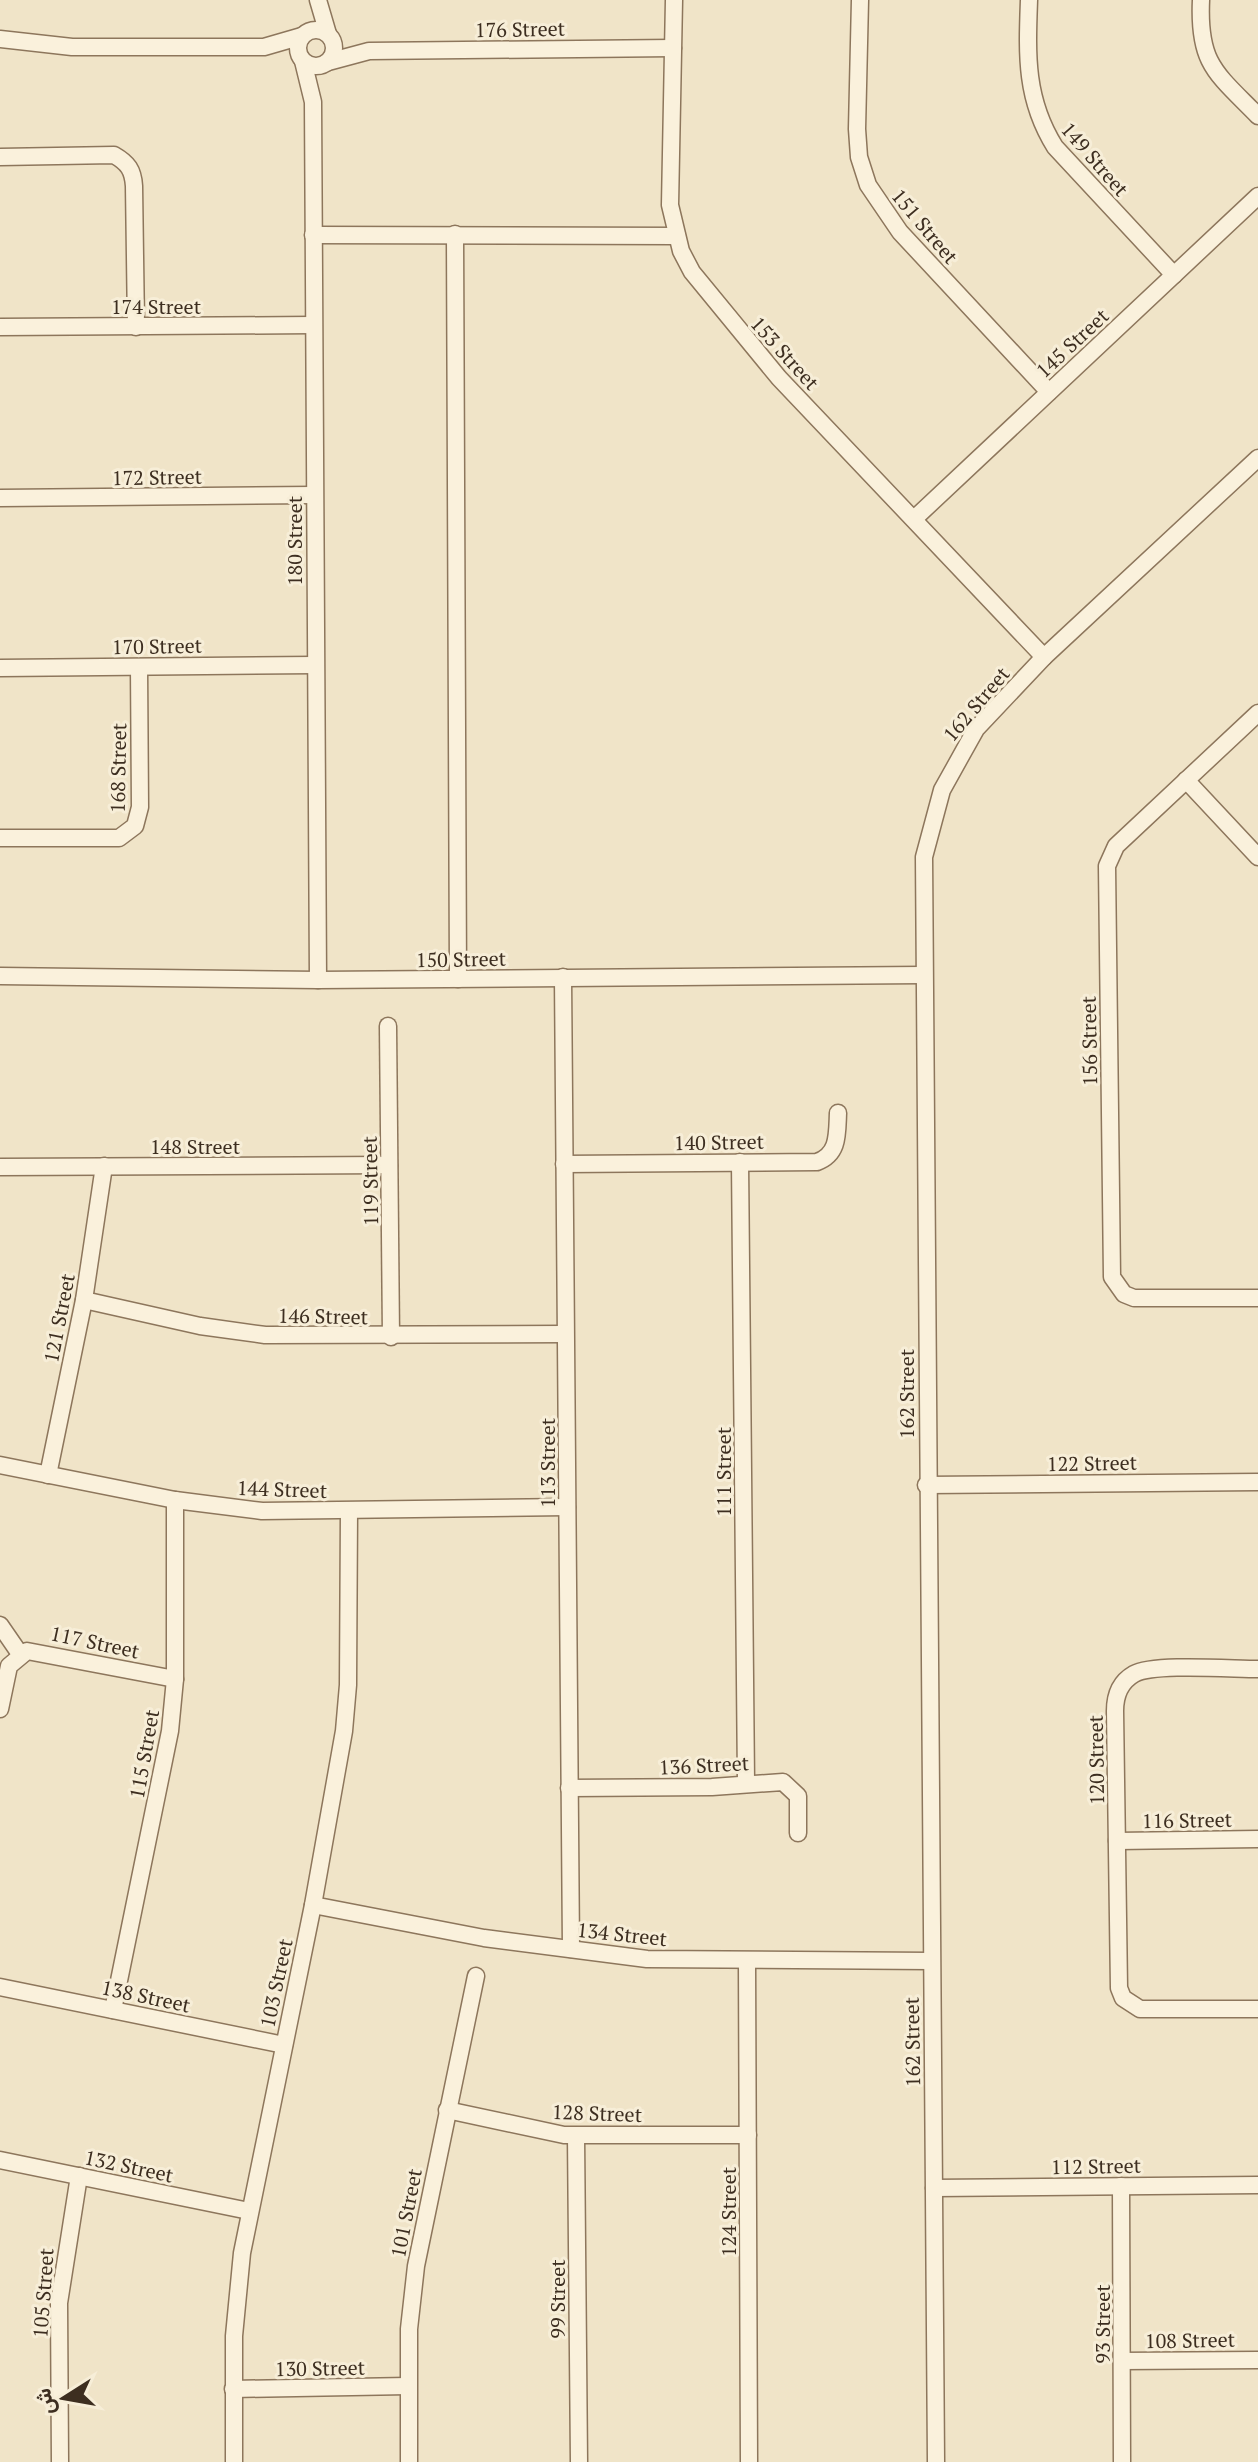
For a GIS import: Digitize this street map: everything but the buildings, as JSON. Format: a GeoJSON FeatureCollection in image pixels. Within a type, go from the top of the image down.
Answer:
{"type":"FeatureCollection","features":[{"type":"Feature","properties":{"kind":"street"},"geometry":{"type":"LineString","coordinates":[[303,61],[298,48],[317,0]]}},
{"type":"Feature","properties":{"kind":"street"},"geometry":{"type":"LineString","coordinates":[[264,47],[315,66],[328,62],[334,52],[317,0]]}},
{"type":"Feature","properties":{"kind":"street","name":"153 Street"},"geometry":{"type":"LineString","coordinates":[[674,0],[669,181],[677,236],[692,272],[712,301],[1044,657]]}},
{"type":"Feature","properties":{"kind":"street","name":"151 Street"},"geometry":{"type":"LineString","coordinates":[[860,0],[857,129],[859,157],[868,185],[900,232],[1049,392]]}},
{"type":"Feature","properties":{"kind":"street","name":"149 Street"},"geometry":{"type":"LineString","coordinates":[[1029,0],[1028,81],[1042,127],[1055,147],[1174,275]]}},
{"type":"Feature","properties":{"kind":"street"},"geometry":{"type":"LineString","coordinates":[[1201,0],[1199,33],[1204,52],[1212,68],[1258,116]]}},
{"type":"Feature","properties":{"kind":"street"},"geometry":{"type":"LineString","coordinates":[[0,39],[72,47],[264,47],[316,30],[329,35]]}},
{"type":"Feature","properties":{"kind":"street","name":"176 Street"},"geometry":{"type":"LineString","coordinates":[[329,35],[369,51]]}},
{"type":"Feature","properties":{"kind":"street","name":"176 Street"},"geometry":{"type":"LineString","coordinates":[[328,62],[369,51],[673,48]]}},
{"type":"Feature","properties":{"kind":"street","name":"180 Street"},"geometry":{"type":"LineString","coordinates":[[303,61],[313,102],[318,980]]}},
{"type":"Feature","properties":{"kind":"street","name":"180 Street"},"geometry":{"type":"LineString","coordinates":[[313,102],[328,62]]}},
{"type":"Feature","properties":{"kind":"street"},"geometry":{"type":"LineString","coordinates":[[0,157],[114,155],[126,162],[133,173],[134,186],[136,327]]}},
{"type":"Feature","properties":{"kind":"street","name":"145 Street"},"geometry":{"type":"LineString","coordinates":[[914,519],[1258,196]]}},
{"type":"Feature","properties":{"kind":"street"},"geometry":{"type":"LineString","coordinates":[[455,234],[458,979]]}},
{"type":"Feature","properties":{"kind":"street"},"geometry":{"type":"LineString","coordinates":[[313,235],[677,236]]}},
{"type":"Feature","properties":{"kind":"street","name":"174 Street"},"geometry":{"type":"LineString","coordinates":[[0,327],[313,325]]}},
{"type":"Feature","properties":{"kind":"street","name":"162 Street"},"geometry":{"type":"LineString","coordinates":[[936,2462],[926,1485],[924,857],[942,790],[976,729],[1044,657],[1258,458]]}},
{"type":"Feature","properties":{"kind":"street","name":"172 Street"},"geometry":{"type":"LineString","coordinates":[[0,498],[314,495]]}},
{"type":"Feature","properties":{"kind":"street","name":"170 Street"},"geometry":{"type":"LineString","coordinates":[[0,668],[315,665]]}},
{"type":"Feature","properties":{"kind":"street","name":"168 Street"},"geometry":{"type":"LineString","coordinates":[[0,838],[119,838],[135,826],[140,807],[139,667]]}},
{"type":"Feature","properties":{"kind":"street","name":"156 Street"},"geometry":{"type":"LineString","coordinates":[[1258,713],[1116,846],[1107,866],[1112,1277],[1124,1294],[1134,1298],[1258,1298]]}},
{"type":"Feature","properties":{"kind":"street"},"geometry":{"type":"LineString","coordinates":[[1186,780],[1258,857]]}},
{"type":"Feature","properties":{"kind":"street","name":"150 Street"},"geometry":{"type":"LineString","coordinates":[[0,976],[318,980],[923,975]]}},
{"type":"Feature","properties":{"kind":"street","name":"113 Street"},"geometry":{"type":"LineString","coordinates":[[563,977],[571,1949]]}},
{"type":"Feature","properties":{"kind":"street","name":"119 Street"},"geometry":{"type":"LineString","coordinates":[[388,1026],[391,1337]]}},
{"type":"Feature","properties":{"kind":"street","name":"140 Street"},"geometry":{"type":"LineString","coordinates":[[564,1164],[825,1159],[835,1146],[838,1113]]}},
{"type":"Feature","properties":{"kind":"street","name":"111 Street"},"geometry":{"type":"LineString","coordinates":[[740,1162],[746,1782]]}},
{"type":"Feature","properties":{"kind":"street","name":"148 Street"},"geometry":{"type":"LineString","coordinates":[[0,1167],[389,1165]]}},
{"type":"Feature","properties":{"kind":"street","name":"121 Street"},"geometry":{"type":"LineString","coordinates":[[48,1475],[84,1300],[104,1166]]}},
{"type":"Feature","properties":{"kind":"street","name":"146 Street"},"geometry":{"type":"LineString","coordinates":[[84,1300],[232,1331],[298,1337],[565,1334]]}},
{"type":"Feature","properties":{"kind":"street","name":"144 Street"},"geometry":{"type":"LineString","coordinates":[[0,1465],[175,1500],[262,1511],[567,1507]]}},
{"type":"Feature","properties":{"kind":"street","name":"122 Street"},"geometry":{"type":"LineString","coordinates":[[926,1485],[1258,1482]]}},
{"type":"Feature","properties":{"kind":"street","name":"115 Street"},"geometry":{"type":"LineString","coordinates":[[113,2010],[170,1731],[175,1679],[175,1500]]}},
{"type":"Feature","properties":{"kind":"street","name":"103 Street"},"geometry":{"type":"LineString","coordinates":[[234,2462],[237,2294],[249,2211],[313,1905],[346,1711],[349,1511]]}},
{"type":"Feature","properties":{"kind":"street"},"geometry":{"type":"LineString","coordinates":[[0,1625],[20,1654]]}},
{"type":"Feature","properties":{"kind":"street","name":"117 Street"},"geometry":{"type":"LineString","coordinates":[[0,1709],[9,1666],[20,1654],[34,1650],[175,1679]]}},
{"type":"Feature","properties":{"kind":"street","name":"120 Street"},"geometry":{"type":"LineString","coordinates":[[1258,1669],[1146,1670],[1126,1680],[1115,1700],[1118,1978],[1123,1998],[1140,2009],[1258,2009]]}},
{"type":"Feature","properties":{"kind":"street","name":"136 Street"},"geometry":{"type":"LineString","coordinates":[[569,1788],[712,1787],[746,1782],[783,1782],[795,1789],[798,1833]]}},
{"type":"Feature","properties":{"kind":"street","name":"116 Street"},"geometry":{"type":"LineString","coordinates":[[1117,1841],[1258,1839]]}},
{"type":"Feature","properties":{"kind":"street","name":"134 Street"},"geometry":{"type":"LineString","coordinates":[[313,1905],[398,1924],[647,1959],[931,1961]]}},
{"type":"Feature","properties":{"kind":"street","name":"124 Street"},"geometry":{"type":"LineString","coordinates":[[747,1962],[749,2462]]}},
{"type":"Feature","properties":{"kind":"street","name":"101 Street"},"geometry":{"type":"LineString","coordinates":[[409,2462],[408,2386],[416,2266],[476,1976]]}},
{"type":"Feature","properties":{"kind":"street","name":"138 Street"},"geometry":{"type":"LineString","coordinates":[[0,1987],[284,2045]]}},
{"type":"Feature","properties":{"kind":"street","name":"128 Street"},"geometry":{"type":"LineString","coordinates":[[447,2110],[576,2136],[748,2135]]}},
{"type":"Feature","properties":{"kind":"street","name":"99 Street"},"geometry":{"type":"LineString","coordinates":[[576,2136],[579,2462]]}},
{"type":"Feature","properties":{"kind":"street","name":"132 Street"},"geometry":{"type":"LineString","coordinates":[[0,2160],[249,2211]]}},
{"type":"Feature","properties":{"kind":"street","name":"105 Street"},"geometry":{"type":"LineString","coordinates":[[60,2462],[60,2290],[79,2176]]}},
{"type":"Feature","properties":{"kind":"street","name":"112 Street"},"geometry":{"type":"LineString","coordinates":[[934,2188],[1258,2185]]}},
{"type":"Feature","properties":{"kind":"street","name":"93 Street"},"geometry":{"type":"LineString","coordinates":[[1121,2186],[1122,2462]]}},
{"type":"Feature","properties":{"kind":"street","name":"108 Street"},"geometry":{"type":"LineString","coordinates":[[1122,2361],[1258,2360]]}},
{"type":"Feature","properties":{"kind":"street","name":"130 Street"},"geometry":{"type":"LineString","coordinates":[[233,2389],[408,2386]]}}]}
